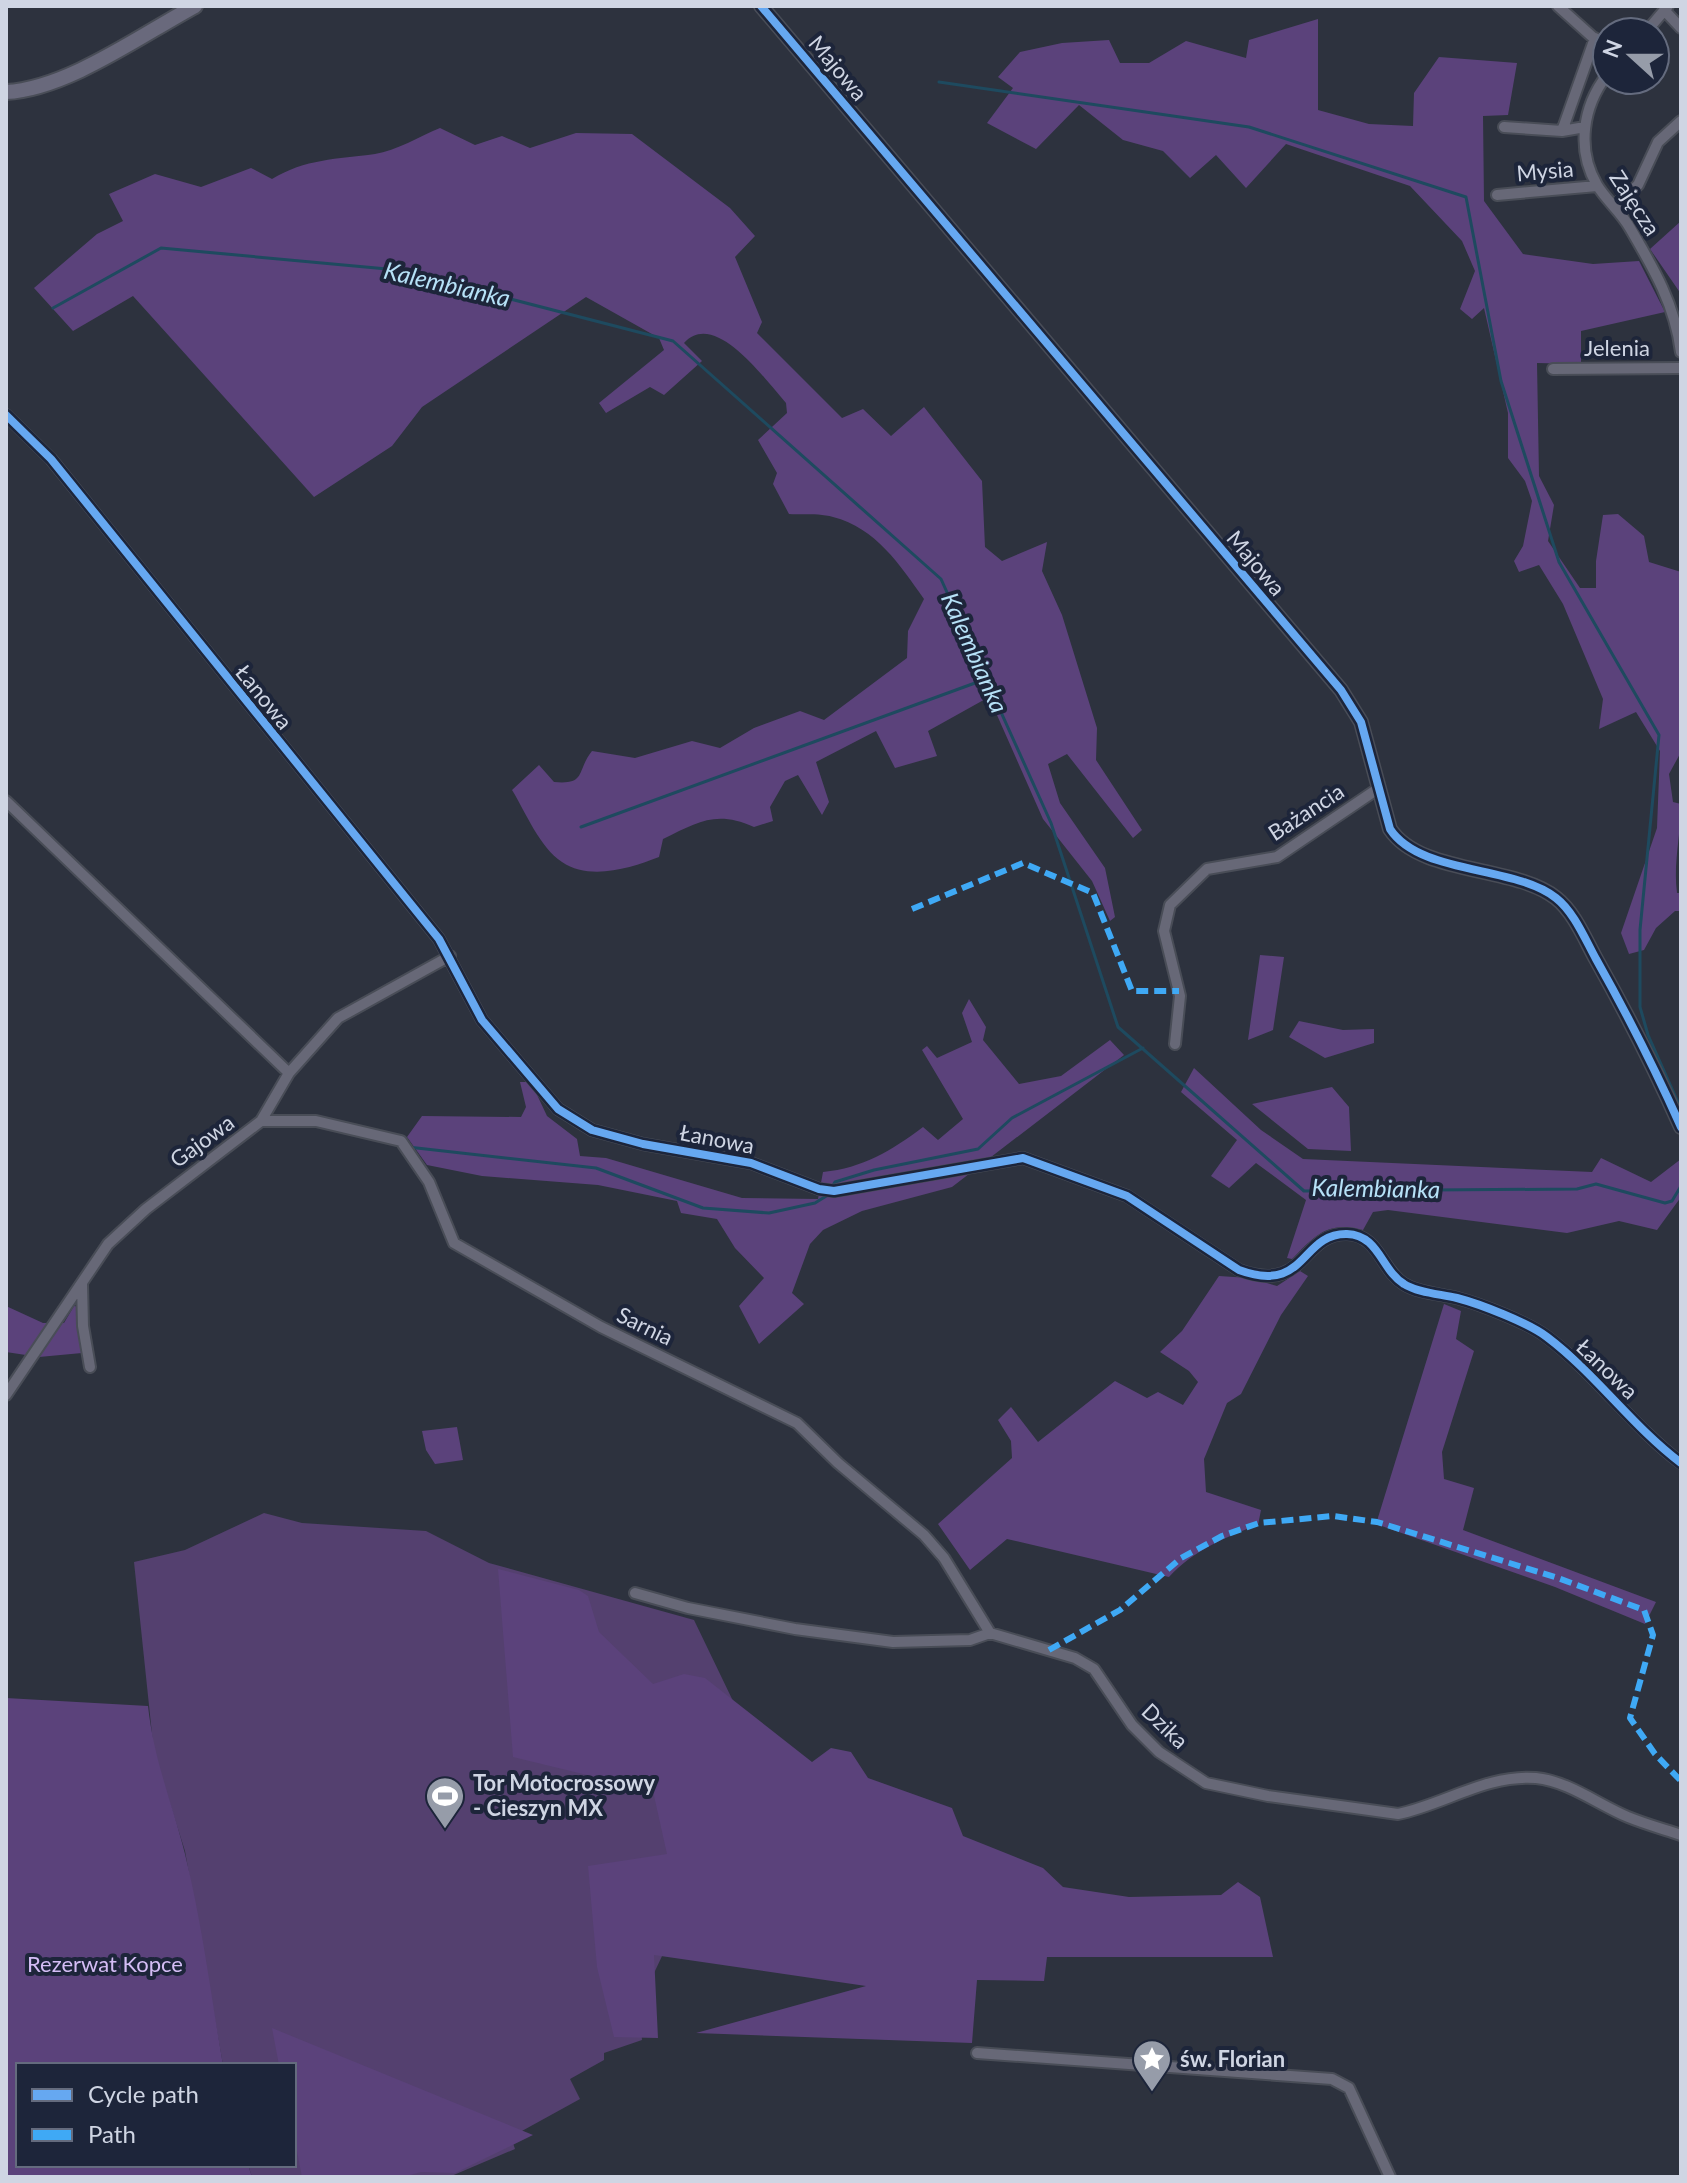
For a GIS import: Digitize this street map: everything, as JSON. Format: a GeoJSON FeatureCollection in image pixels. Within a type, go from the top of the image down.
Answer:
{"type":"FeatureCollection","features":[{"type":"Feature","properties":{"kind":"main road"},"geometry":{"type":"LineString","coordinates":[[6,92],[36,87],[71,73],[195,6]]}},
{"type":"Feature","properties":{"kind":"street","name":"Majowa"},"geometry":{"type":"LineString","coordinates":[[761,6],[1341,690],[1361,722],[1390,829],[1397,840],[1437,858],[1535,887],[1563,905],[1644,1045],[1681,1127]]}},
{"type":"Feature","properties":{"kind":"street"},"geometry":{"type":"LineString","coordinates":[[1558,6],[1591,35]]}},
{"type":"Feature","properties":{"kind":"street"},"geometry":{"type":"LineString","coordinates":[[1666,9],[1681,28]]}},
{"type":"Feature","properties":{"kind":"street"},"geometry":{"type":"LineString","coordinates":[[1562,131],[1591,49]]}},
{"type":"Feature","properties":{"kind":"street","name":"Zajęcza"},"geometry":{"type":"LineString","coordinates":[[1594,96],[1585,127],[1588,156],[1597,186],[1615,205],[1668,297],[1676,319],[1681,352]]}},
{"type":"Feature","properties":{"kind":"street"},"geometry":{"type":"LineString","coordinates":[[1615,205],[1638,185],[1658,142],[1681,121]]}},
{"type":"Feature","properties":{"kind":"street"},"geometry":{"type":"LineString","coordinates":[[1504,127],[1562,131],[1585,127]]}},
{"type":"Feature","properties":{"kind":"street","name":"Mysia"},"geometry":{"type":"LineString","coordinates":[[1497,195],[1597,186]]}},
{"type":"Feature","properties":{"kind":"street","name":"Jelenia"},"geometry":{"type":"LineString","coordinates":[[1553,369],[1681,368]]}},
{"type":"Feature","properties":{"kind":"street","name":"Łanowa"},"geometry":{"type":"LineString","coordinates":[[6,415],[51,459],[450,956],[482,1020],[558,1109],[592,1130],[643,1144],[751,1163],[819,1189],[834,1191],[1023,1158],[1127,1196],[1239,1270],[1263,1277],[1274,1277],[1295,1268],[1321,1243],[1333,1237],[1347,1234],[1369,1240],[1405,1285],[1463,1299],[1545,1336],[1681,1463]]}},
{"type":"Feature","properties":{"kind":"street","name":"Bażancia"},"geometry":{"type":"LineString","coordinates":[[1175,1044],[1180,996],[1164,931],[1170,905],[1207,869],[1277,857],[1379,788]]}},
{"type":"Feature","properties":{"kind":"street"},"geometry":{"type":"LineString","coordinates":[[6,801],[289,1073]]}},
{"type":"Feature","properties":{"kind":"street","name":"Gajowa"},"geometry":{"type":"LineString","coordinates":[[6,1395],[97,1257],[146,1209],[261,1121],[289,1073],[338,1018],[450,956]]}},
{"type":"Feature","properties":{"kind":"street","name":"Sarnia"},"geometry":{"type":"LineString","coordinates":[[261,1121],[316,1121],[401,1141],[429,1182],[454,1243],[601,1327],[797,1423],[838,1463],[924,1535],[944,1558],[990,1633]]}},
{"type":"Feature","properties":{"kind":"street"},"geometry":{"type":"LineString","coordinates":[[82,1284],[83,1326],[90,1367]]}},
{"type":"Feature","properties":{"kind":"street","name":"Dzika"},"geometry":{"type":"LineString","coordinates":[[635,1593],[688,1608],[795,1629],[893,1642],[970,1640],[990,1633],[1075,1658],[1094,1669],[1132,1725],[1159,1752],[1206,1783],[1268,1796],[1398,1814],[1421,1810],[1474,1787],[1535,1778],[1566,1787],[1629,1818],[1681,1835]]}},
{"type":"Feature","properties":{"kind":"street"},"geometry":{"type":"LineString","coordinates":[[977,2053],[1332,2079],[1349,2088],[1390,2177]]}},
{"type":"Feature","properties":{"kind":"shaded area","name":"Tor Motocrossowy - Cieszyn MX"},"geometry":{"type":"Polygon","coordinates":[[[264,1513],[302,1523],[426,1531],[489,1563],[694,1620],[746,1728],[663,1954],[639,2005],[642,2040],[604,2053],[604,2060],[570,2079],[580,2099],[511,2137],[515,2149],[449,2177],[252,2177],[249,2167],[296,2167],[296,2063],[223,2063],[185,1851],[154,1753],[134,1562],[185,1550],[264,1513]]]}},
{"type":"Feature","properties":{"kind":"green space"},"geometry":{"type":"Polygon","coordinates":[[[1318,19],[1318,110],[1369,124],[1413,126],[1414,93],[1439,57],[1517,63],[1508,115],[1483,116],[1484,201],[1523,254],[1593,264],[1639,261],[1665,312],[1581,331],[1581,364],[1537,363],[1539,476],[1554,505],[1548,541],[1580,588],[1596,588],[1596,561],[1603,515],[1618,514],[1644,536],[1649,562],[1681,572],[1681,752],[1669,774],[1673,802],[1681,804],[1676,871],[1681,911],[1675,911],[1656,928],[1644,950],[1629,954],[1621,933],[1657,828],[1660,751],[1636,712],[1599,729],[1603,699],[1563,604],[1539,565],[1519,572],[1514,561],[1523,546],[1532,501],[1525,481],[1508,458],[1508,413],[1484,308],[1472,319],[1460,309],[1475,271],[1462,241],[1410,186],[1286,144],[1246,188],[1216,155],[1190,178],[1163,151],[1123,140],[1079,105],[1036,149],[987,123],[1013,88],[998,77],[1020,52],[1062,43],[1109,40],[1120,63],[1149,63],[1186,41],[1246,58],[1249,40],[1318,19]]]}},
{"type":"Feature","properties":{"kind":"green space"},"geometry":{"type":"Polygon","coordinates":[[[440,128],[475,145],[502,136],[530,148],[576,133],[632,134],[730,208],[755,236],[735,257],[762,322],[757,333],[842,418],[863,409],[891,436],[924,407],[982,481],[985,547],[1002,561],[1047,542],[1042,571],[1062,615],[1097,728],[1096,760],[1142,830],[1133,838],[1067,754],[1048,764],[1060,803],[1105,868],[1115,917],[1110,921],[1092,881],[1043,819],[989,697],[928,731],[937,756],[895,768],[876,731],[816,762],[829,802],[822,815],[798,775],[785,781],[770,807],[773,821],[754,827],[729,819],[697,823],[663,839],[659,857],[636,865],[598,872],[573,868],[554,856],[540,839],[512,790],[539,765],[554,782],[572,781],[579,775],[592,751],[635,758],[692,741],[720,748],[754,728],[800,711],[824,720],[907,658],[908,631],[924,599],[886,549],[862,530],[828,516],[789,514],[773,484],[777,473],[758,440],[787,413],[786,403],[753,365],[725,341],[710,335],[696,335],[684,343],[702,361],[664,395],[650,387],[606,413],[599,403],[664,350],[659,338],[586,297],[422,407],[392,446],[314,497],[133,296],[73,331],[34,288],[97,234],[123,221],[109,194],[155,174],[201,187],[251,168],[272,179],[309,164],[400,147],[440,128]]]}},
{"type":"Feature","properties":{"kind":"green space"},"geometry":{"type":"Polygon","coordinates":[[[1681,221],[1681,294],[1650,249],[1681,221]]]}},
{"type":"Feature","properties":{"kind":"green space"},"geometry":{"type":"Polygon","coordinates":[[[1260,955],[1284,957],[1273,1030],[1248,1040],[1260,955]]]}},
{"type":"Feature","properties":{"kind":"green space"},"geometry":{"type":"Polygon","coordinates":[[[969,999],[986,1027],[983,1040],[1019,1084],[1061,1076],[1110,1040],[1124,1055],[952,1187],[862,1211],[823,1230],[810,1244],[792,1293],[804,1304],[759,1344],[739,1306],[764,1278],[735,1248],[717,1219],[681,1213],[677,1201],[598,1185],[482,1176],[427,1165],[407,1137],[422,1116],[521,1117],[526,1107],[520,1082],[531,1082],[547,1116],[577,1139],[580,1156],[606,1158],[742,1198],[818,1199],[823,1172],[851,1167],[876,1157],[923,1127],[938,1140],[963,1119],[922,1050],[927,1046],[937,1058],[972,1042],[962,1013],[969,999]]]}},
{"type":"Feature","properties":{"kind":"green space"},"geometry":{"type":"Polygon","coordinates":[[[1299,1021],[1343,1030],[1374,1029],[1374,1043],[1325,1058],[1289,1037],[1299,1021]]]}},
{"type":"Feature","properties":{"kind":"green space"},"geometry":{"type":"Polygon","coordinates":[[[1194,1068],[1261,1130],[1303,1159],[1592,1172],[1601,1158],[1651,1182],[1681,1159],[1681,1197],[1657,1230],[1619,1221],[1567,1233],[1388,1210],[1373,1212],[1363,1230],[1351,1227],[1331,1229],[1315,1237],[1292,1259],[1287,1258],[1306,1200],[1256,1163],[1229,1188],[1211,1176],[1237,1140],[1181,1092],[1194,1068]]]}},
{"type":"Feature","properties":{"kind":"green space"},"geometry":{"type":"Polygon","coordinates":[[[1332,1087],[1349,1107],[1351,1151],[1308,1149],[1252,1104],[1332,1087]]]}},
{"type":"Feature","properties":{"kind":"green space"},"geometry":{"type":"Polygon","coordinates":[[[1300,1271],[1308,1276],[1281,1315],[1241,1394],[1227,1403],[1204,1459],[1206,1492],[1261,1510],[1258,1525],[1210,1546],[1169,1577],[1007,1539],[970,1570],[938,1524],[1012,1458],[1011,1441],[998,1420],[1011,1407],[1038,1442],[1115,1381],[1147,1398],[1158,1392],[1183,1405],[1198,1382],[1189,1371],[1160,1352],[1182,1331],[1219,1276],[1249,1278],[1277,1286],[1300,1271]]]}},
{"type":"Feature","properties":{"kind":"green space"},"geometry":{"type":"Polygon","coordinates":[[[1444,1304],[1461,1311],[1456,1339],[1474,1351],[1442,1452],[1444,1479],[1474,1488],[1463,1530],[1656,1602],[1645,1624],[1555,1587],[1376,1524],[1444,1304]]]}},
{"type":"Feature","properties":{"kind":"green space"},"geometry":{"type":"Polygon","coordinates":[[[6,1306],[43,1323],[64,1323],[74,1306],[80,1307],[82,1353],[39,1357],[6,1352],[6,1306]]]}},
{"type":"Feature","properties":{"kind":"green space"},"geometry":{"type":"Polygon","coordinates":[[[457,1427],[463,1460],[435,1464],[426,1450],[422,1431],[457,1427]]]}},
{"type":"Feature","properties":{"kind":"green space"},"geometry":{"type":"Polygon","coordinates":[[[498,1569],[579,1590],[588,1596],[599,1632],[653,1684],[684,1674],[705,1678],[812,1762],[831,1748],[851,1752],[868,1778],[952,1808],[963,1836],[1043,1868],[1063,1887],[1129,1897],[1221,1895],[1238,1882],[1260,1897],[1273,1957],[1047,1957],[1044,1981],[977,1980],[972,2043],[696,2033],[866,1986],[654,1955],[658,2038],[614,2037],[597,1967],[588,1866],[667,1854],[653,1791],[513,1757],[498,1569]]]}},
{"type":"Feature","properties":{"kind":"green space","name":"Rezerwat Kopce"},"geometry":{"type":"Polygon","coordinates":[[[6,1698],[148,1706],[159,1763],[191,1880],[223,2063],[16,2063],[16,2167],[249,2167],[252,2177],[6,2177],[6,1698]]]}},
{"type":"Feature","properties":{"kind":"green space"},"geometry":{"type":"Polygon","coordinates":[[[272,2028],[533,2135],[455,2173],[421,2172],[403,2177],[302,2177],[296,2146],[296,2063],[279,2063],[272,2028]]]}},
{"type":"Feature","properties":{"kind":"waterway"},"geometry":{"type":"LineString","coordinates":[[939,82],[1249,127],[1466,197],[1501,381],[1559,562],[1659,735],[1640,930],[1640,1007],[1648,1035],[1681,1109]]}},
{"type":"Feature","properties":{"kind":"waterway","name":"Kalembianka"},"geometry":{"type":"LineString","coordinates":[[53,308],[161,248],[398,270],[673,341],[941,579],[1051,823],[1118,1027],[1304,1191],[1577,1189],[1596,1184],[1665,1203],[1672,1201],[1681,1186]]}},
{"type":"Feature","properties":{"kind":"waterway"},"geometry":{"type":"LineString","coordinates":[[581,827],[986,679]]}},
{"type":"Feature","properties":{"kind":"waterway"},"geometry":{"type":"LineString","coordinates":[[832,1187],[835,1182],[874,1170],[978,1149],[1012,1118],[1143,1048]]}},
{"type":"Feature","properties":{"kind":"waterway"},"geometry":{"type":"LineString","coordinates":[[408,1147],[596,1168],[703,1208],[769,1213],[815,1203],[828,1195]]}},
{"type":"Feature","properties":{"kind":"marked path"},"geometry":{"type":"LineString","coordinates":[[912,909],[1023,863],[1093,893],[1132,991],[1179,991]]}},
{"type":"Feature","properties":{"kind":"marked path"},"geometry":{"type":"LineString","coordinates":[[1049,1650],[1120,1610],[1181,1558],[1222,1536],[1259,1523],[1333,1516],[1377,1522],[1558,1578],[1644,1610],[1653,1635],[1630,1718],[1655,1754],[1681,1781]]}},
{"type":"Feature","properties":{"kind":"cycle path"},"geometry":{"type":"LineString","coordinates":[[761,6],[1341,690],[1361,722],[1390,829],[1404,844],[1423,855],[1538,887],[1556,898],[1568,911],[1630,1021],[1681,1127]]}},
{"type":"Feature","properties":{"kind":"cycle path"},"geometry":{"type":"LineString","coordinates":[[6,415],[51,459],[439,939],[482,1020],[558,1109],[592,1130],[643,1144],[751,1163],[819,1189],[834,1191],[1023,1158],[1127,1196],[1239,1270],[1261,1276],[1278,1275],[1291,1269],[1332,1236],[1358,1236],[1373,1247],[1404,1284],[1478,1305],[1517,1320],[1547,1337],[1681,1463]]}},
{"type":"Feature","properties":{"kind":"place","name":"Tor Motocrossowy - Cieszyn MX"},"geometry":{"type":"Point","coordinates":[445,1830]}},
{"type":"Feature","properties":{"kind":"place","name":"św. Florian"},"geometry":{"type":"Point","coordinates":[1152,2093]}}]}
